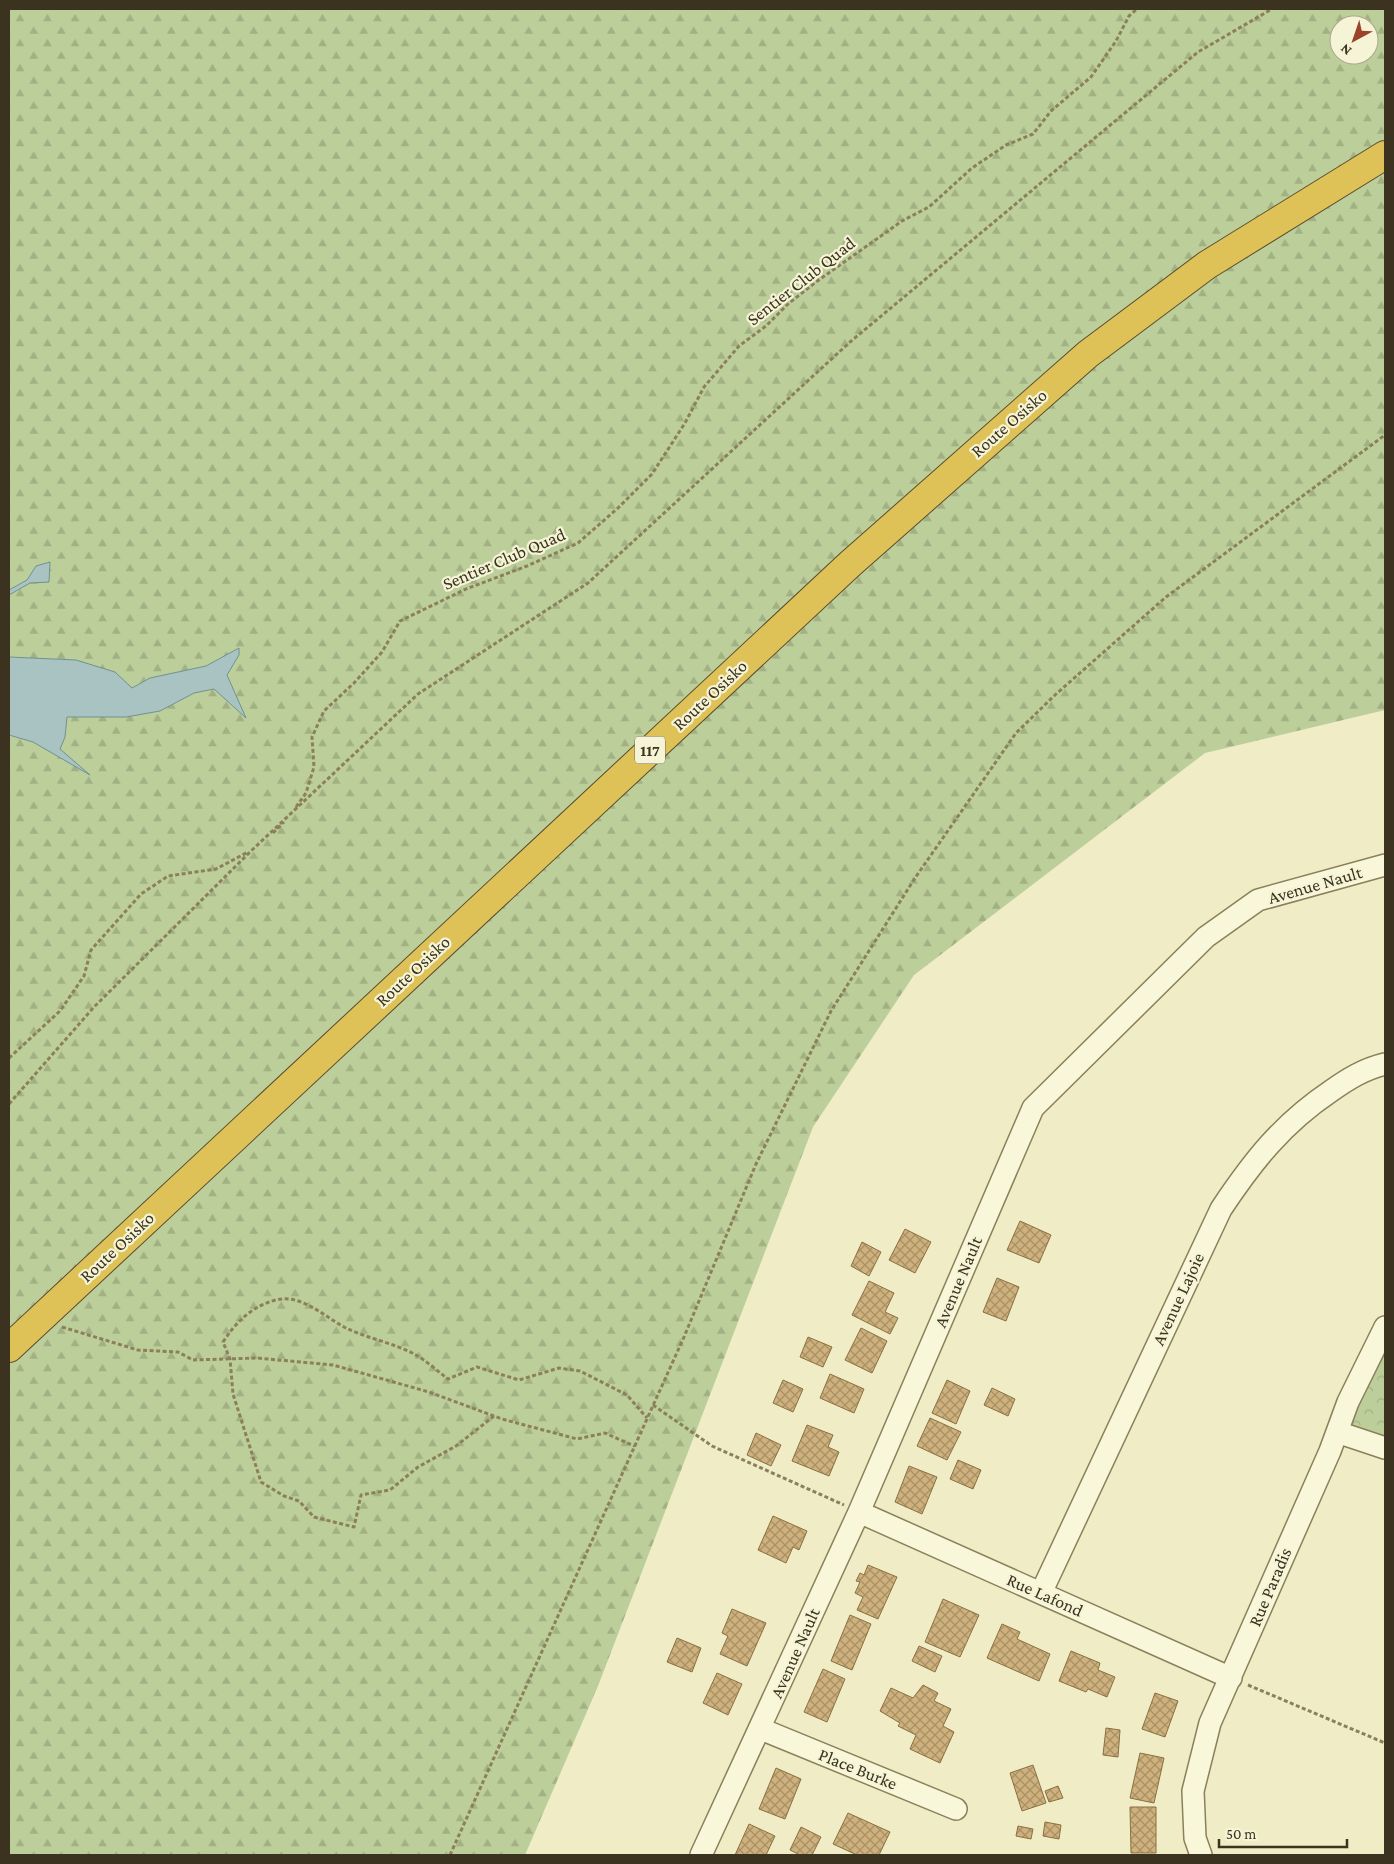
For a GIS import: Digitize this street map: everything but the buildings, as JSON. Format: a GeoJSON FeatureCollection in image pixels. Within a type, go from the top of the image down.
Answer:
{"type":"FeatureCollection","features":[{"type":"Feature","properties":{"kind":"highway","name":"Route Osisko"},"geometry":{"type":"LineString","coordinates":[[9,1348],[850,564],[1074,366],[1207,265],[1385,155]]}},
{"type":"Feature","properties":{"kind":"street","name":"Avenue Nault"},"geometry":{"type":"LineString","coordinates":[[701,1855],[761,1729],[859,1512],[1033,1108],[1206,937],[1258,900],[1385,865]]}},
{"type":"Feature","properties":{"kind":"street","name":"Avenue Lajoie"},"geometry":{"type":"LineString","coordinates":[[1042,1593],[1221,1209],[1247,1171],[1285,1126],[1312,1104],[1359,1073],[1385,1064]]}},
{"type":"Feature","properties":{"kind":"street","name":"Rue Paradis"},"geometry":{"type":"LineString","coordinates":[[1201,1855],[1195,1838],[1193,1791],[1210,1723],[1337,1432],[1348,1402],[1385,1327]]}},
{"type":"Feature","properties":{"kind":"street"},"geometry":{"type":"LineString","coordinates":[[1337,1432],[1385,1448]]}},
{"type":"Feature","properties":{"kind":"street","name":"Rue Lafond"},"geometry":{"type":"LineString","coordinates":[[859,1512],[1231,1678]]}},
{"type":"Feature","properties":{"kind":"street","name":"Place Burke"},"geometry":{"type":"LineString","coordinates":[[761,1729],[956,1810]]}},
{"type":"Feature","properties":{"kind":"path","name":"Sentier Club Quad"},"geometry":{"type":"LineString","coordinates":[[290,814],[306,792],[314,767],[312,737],[324,711],[354,683],[382,652],[400,621],[466,589],[527,566],[578,543],[618,508],[652,474],[685,424],[704,387],[739,346],[766,326],[788,304],[816,282],[902,221],[929,207],[972,168],[1006,145],[1032,134],[1051,111],[1091,77],[1116,41],[1128,16],[1137,9]]}},
{"type":"Feature","properties":{"kind":"path"},"geometry":{"type":"LineString","coordinates":[[9,1104],[94,1007],[251,850],[418,694],[588,582],[850,342],[1190,58],[1272,9]]}},
{"type":"Feature","properties":{"kind":"path"},"geometry":{"type":"LineString","coordinates":[[450,1855],[653,1405],[756,1164],[831,1011],[915,878],[1016,733],[1055,696],[1166,597],[1385,435]]}},
{"type":"Feature","properties":{"kind":"path"},"geometry":{"type":"LineString","coordinates":[[9,1058],[60,1011],[84,976],[91,950],[142,894],[168,876],[216,869],[251,850]]}},
{"type":"Feature","properties":{"kind":"path"},"geometry":{"type":"LineString","coordinates":[[494,1416],[456,1446],[418,1467],[390,1490],[361,1496],[354,1527],[314,1517],[299,1501],[284,1496],[261,1482],[233,1394],[230,1360],[223,1342],[236,1322],[258,1307],[277,1299],[296,1302],[319,1311],[346,1328],[413,1353],[448,1379],[477,1366],[520,1380],[559,1368],[580,1371],[627,1395],[647,1418]]}},
{"type":"Feature","properties":{"kind":"path"},"geometry":{"type":"LineString","coordinates":[[39,1320],[138,1350],[178,1352],[193,1360],[257,1358],[334,1365],[429,1392],[494,1416],[577,1439],[605,1433],[634,1446]]}},
{"type":"Feature","properties":{"kind":"path"},"geometry":{"type":"LineString","coordinates":[[653,1405],[712,1446],[859,1512]]}},
{"type":"Feature","properties":{"kind":"path"},"geometry":{"type":"LineString","coordinates":[[1231,1678],[1385,1743]]}},
{"type":"Feature","properties":{"kind":"green space"},"geometry":{"type":"Polygon","coordinates":[[[9,9],[1385,9],[1385,710],[1205,753],[914,975],[813,1127],[598,1686],[525,1855],[9,1855],[9,735],[33,742],[87,773],[59,749],[65,737],[67,717],[160,711],[194,693],[214,689],[245,717],[227,675],[239,655],[239,648],[206,666],[150,678],[132,688],[76,660],[9,657],[9,595],[30,583],[36,566],[27,580],[9,590],[9,9]]]}},
{"type":"Feature","properties":{"kind":"green space"},"geometry":{"type":"Polygon","coordinates":[[[1385,1327],[1385,1448],[1337,1432],[1385,1327]]]}},
{"type":"Feature","properties":{"kind":"water"},"geometry":{"type":"Polygon","coordinates":[[[50,562],[49,582],[30,583],[9,595],[9,590],[27,580],[36,566],[50,562]]]}},
{"type":"Feature","properties":{"kind":"water"},"geometry":{"type":"Polygon","coordinates":[[[239,648],[239,655],[227,675],[246,718],[214,689],[194,693],[160,711],[126,717],[67,717],[65,737],[60,749],[90,775],[33,742],[9,735],[9,657],[76,660],[115,672],[132,688],[150,678],[206,666],[239,648]]]}}]}
